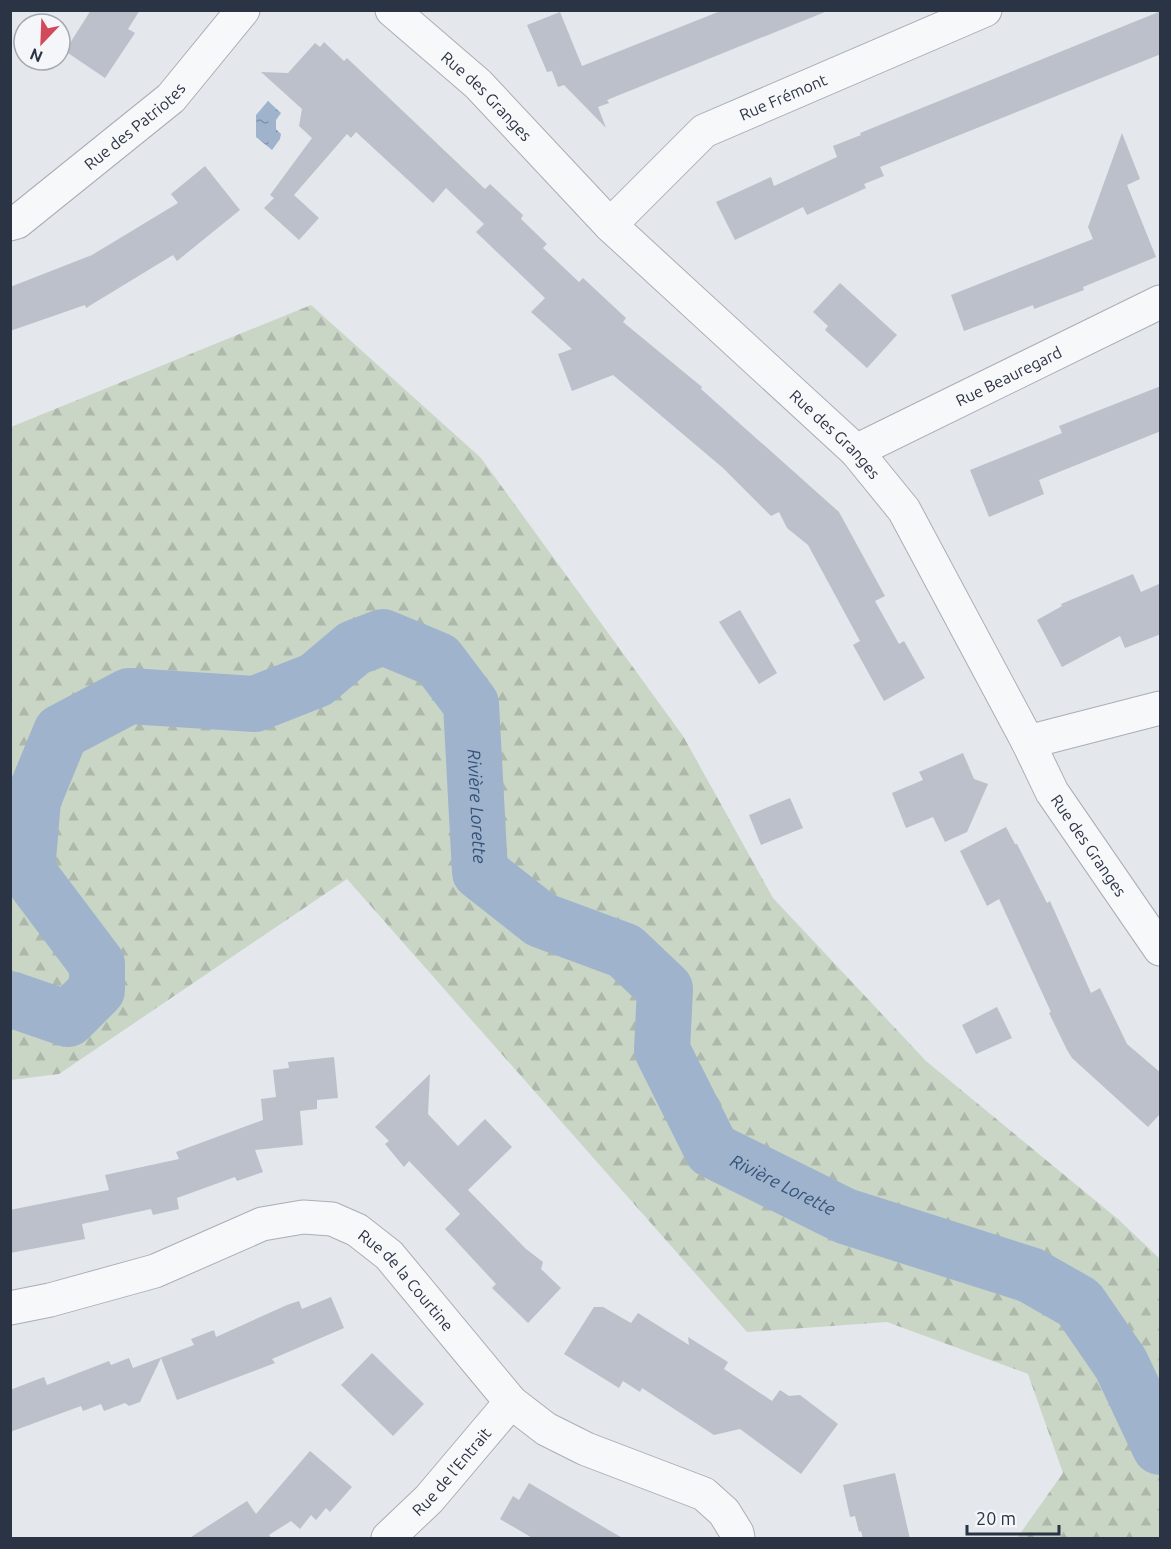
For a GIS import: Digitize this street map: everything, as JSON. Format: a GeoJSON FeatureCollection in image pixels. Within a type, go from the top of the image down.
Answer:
{"type":"FeatureCollection","features":[{"type":"Feature","properties":{"kind":"street","name":"Rue des Patriotes"},"geometry":{"type":"LineString","coordinates":[[10,224],[16,222],[171,98],[243,10]]}},
{"type":"Feature","properties":{"kind":"street","name":"Rue des Granges"},"geometry":{"type":"LineString","coordinates":[[392,10],[478,84],[610,225],[856,451],[904,510],[1053,792],[1161,949]]}},
{"type":"Feature","properties":{"kind":"street","name":"Rue Frémont"},"geometry":{"type":"LineString","coordinates":[[610,225],[704,131],[985,10]]}},
{"type":"Feature","properties":{"kind":"street","name":"Rue Beauregard"},"geometry":{"type":"LineString","coordinates":[[856,451],[1161,302]]}},
{"type":"Feature","properties":{"kind":"street"},"geometry":{"type":"LineString","coordinates":[[1028,742],[1161,708]]}},
{"type":"Feature","properties":{"kind":"street","name":"Rue de la Courtine"},"geometry":{"type":"LineString","coordinates":[[10,1308],[50,1300],[155,1270],[262,1224],[303,1216],[332,1219],[357,1230],[388,1255],[511,1402],[546,1430],[586,1449],[704,1494],[724,1512],[737,1533],[738,1539]]}},
{"type":"Feature","properties":{"kind":"street","name":"Rue de l'Entrait"},"geometry":{"type":"LineString","coordinates":[[388,1539],[429,1499],[511,1402]]}},
{"type":"Feature","properties":{"kind":"green space"},"geometry":{"type":"Polygon","coordinates":[[[311,305],[481,458],[683,736],[773,898],[926,1061],[1119,1220],[1160,1259],[1160,1538],[1017,1538],[1063,1473],[1028,1374],[887,1322],[747,1332],[347,879],[59,1074],[11,1080],[11,427],[311,305]]]}},
{"type":"Feature","properties":{"kind":"water"},"geometry":{"type":"Polygon","coordinates":[[[268,101],[281,113],[276,120],[276,129],[281,134],[280,139],[272,150],[256,137],[256,115],[268,101]]]}},
{"type":"Feature","properties":{"kind":"building"},"geometry":{"type":"Polygon","coordinates":[[[91,10],[140,10],[128,29],[135,33],[105,78],[72,56],[72,40],[91,10]]]}},
{"type":"Feature","properties":{"kind":"building"},"geometry":{"type":"Polygon","coordinates":[[[723,10],[825,12],[607,100],[609,103],[598,107],[606,128],[564,85],[558,87],[552,71],[547,72],[527,25],[560,12],[582,66],[723,10]]]}},
{"type":"Feature","properties":{"kind":"building"},"geometry":{"type":"Polygon","coordinates":[[[1161,11],[1161,54],[880,167],[884,176],[864,184],[866,188],[807,215],[803,207],[735,240],[716,202],[771,177],[774,186],[837,157],[833,146],[861,135],[860,133],[1161,11]]]}},
{"type":"Feature","properties":{"kind":"building"},"geometry":{"type":"Polygon","coordinates":[[[324,42],[344,61],[347,58],[485,189],[490,184],[523,215],[521,219],[547,244],[543,248],[579,282],[583,278],[626,318],[623,322],[702,387],[701,389],[839,512],[885,596],[875,601],[899,644],[904,641],[925,678],[884,701],[853,645],[860,641],[808,545],[787,528],[779,512],[771,516],[723,468],[613,375],[572,391],[558,354],[572,349],[531,312],[545,298],[476,232],[484,224],[446,188],[433,203],[356,132],[351,138],[347,134],[294,195],[319,218],[299,240],[264,208],[274,198],[270,195],[312,138],[299,126],[302,109],[261,72],[288,73],[315,43],[320,47],[324,42]]]}},
{"type":"Feature","properties":{"kind":"building"},"geometry":{"type":"Polygon","coordinates":[[[1122,133],[1140,179],[1127,185],[1156,257],[1083,287],[1084,290],[1034,309],[1033,305],[964,331],[951,295],[1093,239],[1088,227],[1122,133]]]}},
{"type":"Feature","properties":{"kind":"building"},"geometry":{"type":"Polygon","coordinates":[[[205,166],[240,210],[177,261],[173,255],[86,308],[85,305],[10,331],[10,287],[92,255],[178,203],[171,194],[205,166]]]}},
{"type":"Feature","properties":{"kind":"building"},"geometry":{"type":"Polygon","coordinates":[[[840,283],[897,335],[867,368],[825,330],[828,326],[813,312],[840,283]]]}},
{"type":"Feature","properties":{"kind":"building"},"geometry":{"type":"Polygon","coordinates":[[[1161,386],[1161,431],[1039,480],[1044,494],[989,517],[970,470],[1062,433],[1059,426],[1161,386]]]}},
{"type":"Feature","properties":{"kind":"building"},"geometry":{"type":"Polygon","coordinates":[[[1133,574],[1141,592],[1161,583],[1161,634],[1125,648],[1120,636],[1062,667],[1037,620],[1062,606],[1061,604],[1133,574]]]}},
{"type":"Feature","properties":{"kind":"building"},"geometry":{"type":"Polygon","coordinates":[[[740,610],[777,673],[759,684],[719,622],[740,610]]]}},
{"type":"Feature","properties":{"kind":"building"},"geometry":{"type":"Polygon","coordinates":[[[963,753],[974,779],[988,784],[967,832],[945,842],[933,817],[906,828],[892,793],[923,780],[919,772],[963,753]]]}},
{"type":"Feature","properties":{"kind":"building"},"geometry":{"type":"Polygon","coordinates":[[[790,798],[803,828],[761,845],[749,815],[790,798]]]}},
{"type":"Feature","properties":{"kind":"building"},"geometry":{"type":"Polygon","coordinates":[[[1006,827],[1047,903],[1050,901],[1091,993],[1100,988],[1127,1044],[1161,1073],[1161,1113],[1148,1127],[1072,1058],[1049,1013],[1051,1012],[999,899],[987,906],[960,851],[1006,827]]]}},
{"type":"Feature","properties":{"kind":"building"},"geometry":{"type":"Polygon","coordinates":[[[997,1007],[1012,1038],[976,1054],[962,1025],[997,1007]]]}},
{"type":"Feature","properties":{"kind":"building"},"geometry":{"type":"Polygon","coordinates":[[[334,1057],[338,1098],[317,1100],[317,1109],[300,1111],[303,1145],[255,1150],[263,1172],[237,1181],[235,1177],[177,1198],[179,1209],[153,1215],[151,1209],[82,1224],[85,1239],[10,1253],[10,1210],[109,1190],[105,1175],[179,1159],[176,1152],[263,1120],[261,1099],[276,1097],[273,1070],[289,1068],[288,1062],[334,1057]]]}},
{"type":"Feature","properties":{"kind":"building"},"geometry":{"type":"Polygon","coordinates":[[[430,1074],[428,1114],[458,1146],[485,1119],[512,1147],[468,1190],[526,1249],[543,1262],[541,1269],[561,1288],[528,1323],[492,1288],[496,1284],[445,1229],[460,1214],[409,1161],[404,1167],[385,1144],[389,1141],[375,1127],[430,1074]]]}},
{"type":"Feature","properties":{"kind":"building"},"geometry":{"type":"Polygon","coordinates":[[[331,1297],[344,1328],[272,1359],[275,1363],[177,1400],[161,1358],[140,1402],[129,1406],[125,1403],[104,1411],[101,1404],[83,1411],[81,1406],[10,1432],[10,1390],[44,1377],[47,1385],[109,1361],[111,1365],[129,1358],[133,1368],[194,1345],[191,1339],[214,1330],[216,1337],[287,1305],[299,1301],[302,1309],[331,1297]]]}},
{"type":"Feature","properties":{"kind":"building"},"geometry":{"type":"Polygon","coordinates":[[[594,1307],[603,1307],[631,1323],[638,1313],[689,1345],[688,1337],[728,1362],[724,1369],[772,1401],[780,1390],[789,1396],[800,1395],[838,1424],[801,1474],[740,1429],[714,1435],[642,1388],[640,1392],[623,1381],[619,1388],[564,1354],[594,1307]]]}},
{"type":"Feature","properties":{"kind":"building"},"geometry":{"type":"Polygon","coordinates":[[[372,1353],[424,1404],[393,1436],[341,1385],[372,1353]]]}},
{"type":"Feature","properties":{"kind":"building"},"geometry":{"type":"Polygon","coordinates":[[[310,1451],[352,1487],[330,1512],[326,1508],[316,1520],[311,1515],[300,1529],[291,1521],[269,1535],[272,1539],[188,1539],[247,1501],[256,1514],[310,1451]]]}},
{"type":"Feature","properties":{"kind":"building"},"geometry":{"type":"Polygon","coordinates":[[[895,1473],[910,1539],[863,1539],[855,1516],[850,1517],[843,1485],[895,1473]]]}},
{"type":"Feature","properties":{"kind":"building"},"geometry":{"type":"Polygon","coordinates":[[[529,1483],[624,1539],[534,1539],[500,1519],[513,1496],[519,1500],[529,1483]]]}},
{"type":"Feature","properties":{"kind":"waterway","name":"Rivière Lorette"},"geometry":{"type":"LineString","coordinates":[[10,999],[68,1019],[97,990],[97,964],[27,871],[33,800],[61,732],[129,696],[255,704],[316,680],[354,648],[383,637],[438,660],[471,704],[480,872],[541,920],[625,951],[665,989],[662,1050],[712,1150],[845,1216],[1030,1275],[1079,1303],[1121,1364],[1160,1447]]}}]}
